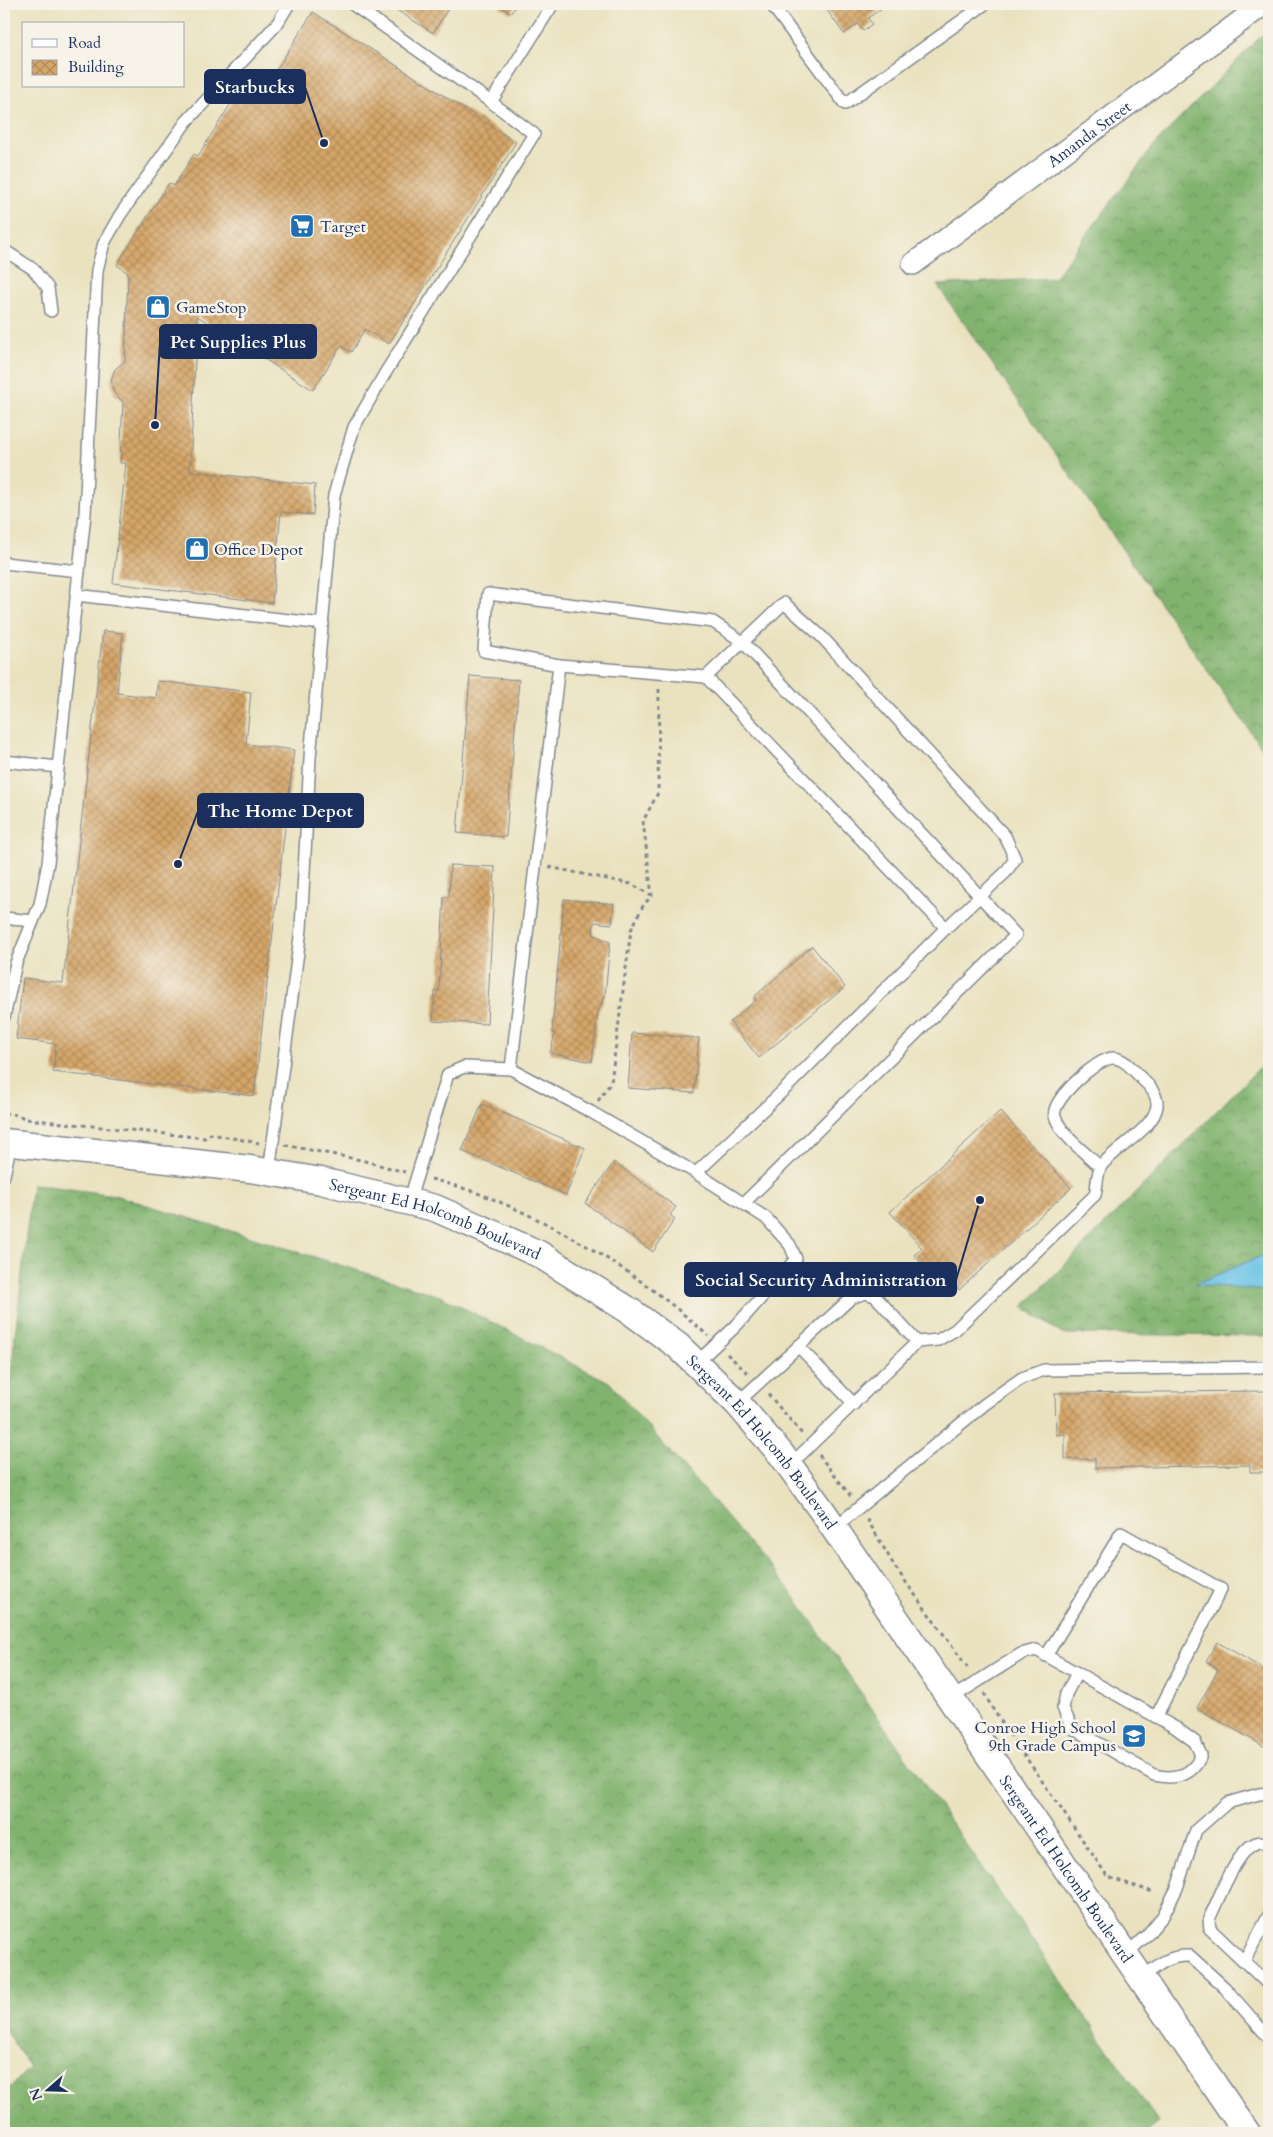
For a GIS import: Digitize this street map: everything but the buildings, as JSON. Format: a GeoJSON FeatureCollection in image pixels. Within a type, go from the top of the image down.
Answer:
{"type":"FeatureCollection","features":[{"type":"Feature","properties":{"kind":"street","name":"Amanda Street"},"geometry":{"type":"LineString","coordinates":[[913,264],[1264,4]]}},
{"type":"Feature","properties":{"kind":"street","name":"Sergeant Ed Holcomb Boulevard"},"geometry":{"type":"LineString","coordinates":[[8,1142],[268,1172],[321,1181],[434,1208],[539,1254],[630,1311],[678,1346],[737,1403],[790,1466],[1247,2133]]}},
{"type":"Feature","properties":{"kind":"lane"},"geometry":{"type":"LineString","coordinates":[[4,1017],[16,963],[40,904],[48,863],[85,514],[97,270],[104,243],[120,215],[186,122],[276,24],[289,4]]}},
{"type":"Feature","properties":{"kind":"lane"},"geometry":{"type":"LineString","coordinates":[[268,1172],[301,929],[310,758],[334,495],[354,427],[443,278],[534,134],[352,4]]}},
{"type":"Feature","properties":{"kind":"lane"},"geometry":{"type":"LineString","coordinates":[[491,102],[553,4]]}},
{"type":"Feature","properties":{"kind":"lane"},"geometry":{"type":"LineString","coordinates":[[771,4],[845,104],[985,4]]}},
{"type":"Feature","properties":{"kind":"lane"},"geometry":{"type":"LineString","coordinates":[[4,250],[33,269],[48,288],[51,311]]}},
{"type":"Feature","properties":{"kind":"lane"},"geometry":{"type":"LineString","coordinates":[[4,562],[79,571]]}},
{"type":"Feature","properties":{"kind":"lane"},"geometry":{"type":"LineString","coordinates":[[744,1203],[1016,935],[743,642],[713,622],[488,594],[484,652],[559,665],[706,677],[946,928]]}},
{"type":"Feature","properties":{"kind":"lane"},"geometry":{"type":"LineString","coordinates":[[76,595],[322,624]]}},
{"type":"Feature","properties":{"kind":"lane"},"geometry":{"type":"LineString","coordinates":[[696,1173],[786,1088],[979,896],[1005,874],[1015,859],[1005,836],[822,637],[784,603],[706,677]]}},
{"type":"Feature","properties":{"kind":"lane"},"geometry":{"type":"LineString","coordinates":[[511,1069],[559,665]]}},
{"type":"Feature","properties":{"kind":"lane"},"geometry":{"type":"LineString","coordinates":[[4,761],[58,767]]}},
{"type":"Feature","properties":{"kind":"lane"},"geometry":{"type":"LineString","coordinates":[[4,918],[33,921]]}},
{"type":"Feature","properties":{"kind":"lane"},"geometry":{"type":"LineString","coordinates":[[790,1466],[917,1342],[938,1340],[955,1330],[1095,1195],[1100,1167],[1155,1117],[1157,1103],[1151,1088],[1125,1062],[1113,1058],[1098,1062],[1084,1075],[1057,1102],[1054,1114],[1063,1131],[1100,1167]]}},
{"type":"Feature","properties":{"kind":"lane"},"geometry":{"type":"LineString","coordinates":[[409,1202],[448,1074],[464,1066],[511,1069],[591,1112],[696,1173],[766,1218],[790,1245],[796,1259],[735,1327],[696,1363]]}},
{"type":"Feature","properties":{"kind":"lane"},"geometry":{"type":"LineString","coordinates":[[4,1175],[8,1142]]}},
{"type":"Feature","properties":{"kind":"lane"},"geometry":{"type":"LineString","coordinates":[[737,1403],[852,1298],[865,1293],[875,1296],[917,1342]]}},
{"type":"Feature","properties":{"kind":"lane"},"geometry":{"type":"LineString","coordinates":[[798,1346],[854,1404]]}},
{"type":"Feature","properties":{"kind":"lane"},"geometry":{"type":"LineString","coordinates":[[834,1528],[985,1404],[1022,1378],[1044,1370],[1269,1366]]}},
{"type":"Feature","properties":{"kind":"lane"},"geometry":{"type":"LineString","coordinates":[[1046,1656],[1121,1533],[1221,1590],[1156,1717]]}},
{"type":"Feature","properties":{"kind":"lane"},"geometry":{"type":"LineString","coordinates":[[950,1699],[1021,1654],[1036,1650],[1156,1717],[1195,1742],[1200,1755],[1197,1765],[1185,1775],[1166,1778],[1154,1775],[1072,1728],[1063,1708],[1066,1694],[1077,1673]]}},
{"type":"Feature","properties":{"kind":"lane"},"geometry":{"type":"LineString","coordinates":[[1125,1955],[1147,1935],[1163,1916],[1177,1888],[1196,1830],[1227,1803],[1269,1793]]}},
{"type":"Feature","properties":{"kind":"lane"},"geometry":{"type":"LineString","coordinates":[[1269,1843],[1253,1844],[1242,1854],[1209,1919],[1210,1929],[1269,1984]]}},
{"type":"Feature","properties":{"kind":"lane"},"geometry":{"type":"LineString","coordinates":[[1244,1961],[1269,1915]]}},
{"type":"Feature","properties":{"kind":"lane"},"geometry":{"type":"LineString","coordinates":[[1141,1978],[1164,1960],[1176,1955],[1190,1956],[1224,1988],[1269,2038]]}},
{"type":"Feature","properties":{"kind":"path"},"geometry":{"type":"LineString","coordinates":[[652,896],[642,821],[658,792],[659,673]]}},
{"type":"Feature","properties":{"kind":"path"},"geometry":{"type":"LineString","coordinates":[[536,864],[631,884],[652,896]]}},
{"type":"Feature","properties":{"kind":"path"},"geometry":{"type":"LineString","coordinates":[[591,1112],[611,1082],[632,930],[644,904],[652,896]]}},
{"type":"Feature","properties":{"kind":"path"},"geometry":{"type":"LineString","coordinates":[[4,1113],[18,1115],[26,1119],[205,1138],[211,1134],[238,1140],[299,1146],[312,1151],[361,1160],[418,1175],[485,1196],[568,1234],[681,1312],[758,1383],[812,1446],[859,1507],[896,1567],[977,1682],[994,1711],[1108,1877],[1153,1892]]}},
{"type":"Feature","properties":{"kind":"green space"},"geometry":{"type":"Polygon","coordinates":[[[1269,28],[1269,758],[937,285],[1054,278],[1154,145],[1269,28]]]}},
{"type":"Feature","properties":{"kind":"green space"},"geometry":{"type":"Polygon","coordinates":[[[1269,1058],[1269,1253],[1196,1284],[1269,1291],[1269,1336],[1062,1334],[1023,1307],[1269,1058]]]}},
{"type":"Feature","properties":{"kind":"green space"},"geometry":{"type":"Polygon","coordinates":[[[32,1184],[115,1195],[440,1296],[609,1382],[787,1586],[1159,2123],[1146,2133],[4,2133],[4,2093],[30,2067],[4,2029],[4,1436],[32,1184]]]}},
{"type":"Feature","properties":{"kind":"water"},"geometry":{"type":"Polygon","coordinates":[[[1269,1253],[1269,1291],[1195,1284],[1269,1253]]]}},
{"type":"Feature","properties":{"kind":"place","name":"Starbucks"},"geometry":{"type":"Point","coordinates":[324,143]}},
{"type":"Feature","properties":{"kind":"place","name":"Target"},"geometry":{"type":"Point","coordinates":[302,226]}},
{"type":"Feature","properties":{"kind":"place","name":"GameStop"},"geometry":{"type":"Point","coordinates":[158,307]}},
{"type":"Feature","properties":{"kind":"place","name":"Pet Supplies Plus"},"geometry":{"type":"Point","coordinates":[155,425]}},
{"type":"Feature","properties":{"kind":"place","name":"Office Depot"},"geometry":{"type":"Point","coordinates":[197,549]}},
{"type":"Feature","properties":{"kind":"place","name":"The Home Depot"},"geometry":{"type":"Point","coordinates":[178,864]}},
{"type":"Feature","properties":{"kind":"place","name":"Social Security Administration"},"geometry":{"type":"Point","coordinates":[980,1200]}},
{"type":"Feature","properties":{"kind":"place","name":"Conroe High School 9th Grade Campus"},"geometry":{"type":"Point","coordinates":[1134,1736]}}]}
